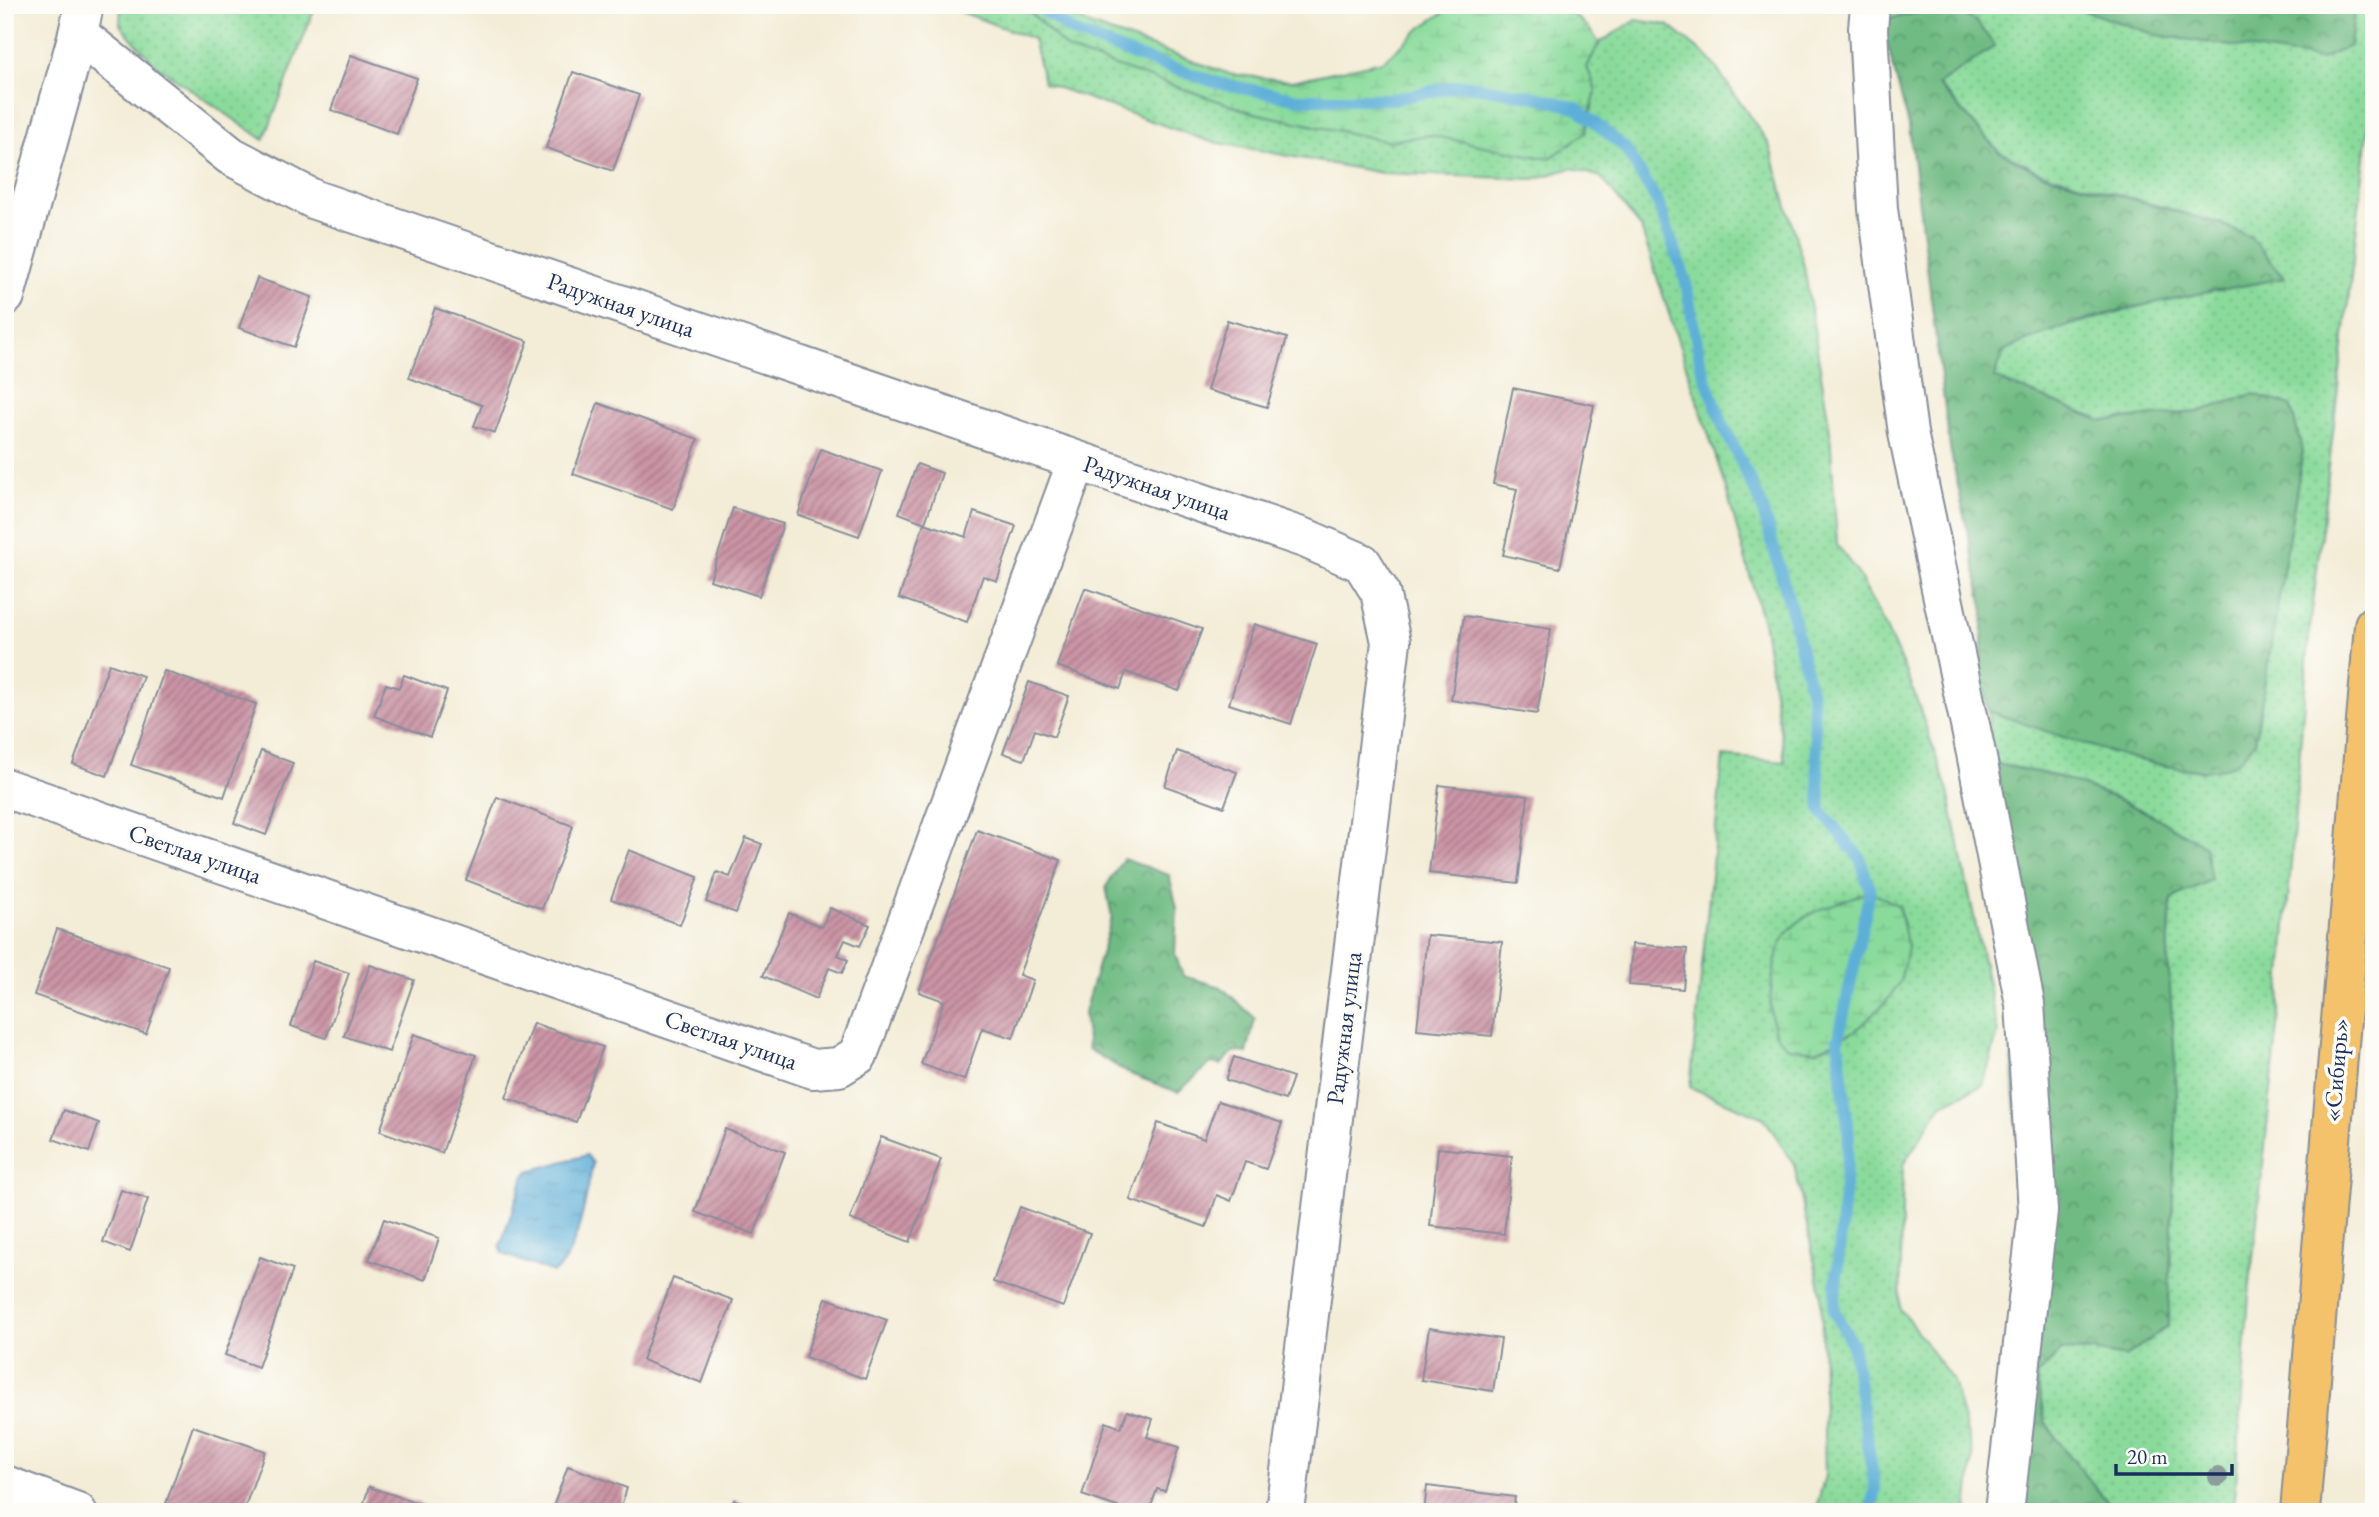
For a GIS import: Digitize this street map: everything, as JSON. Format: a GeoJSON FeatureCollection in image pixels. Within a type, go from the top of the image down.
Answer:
{"type":"FeatureCollection","features":[{"type":"Feature","properties":{"kind":"highway","name":"«Сибирь»"},"geometry":{"type":"LineString","coordinates":[[2300,1512],[2374,627]]}},
{"type":"Feature","properties":{"kind":"street"},"geometry":{"type":"LineString","coordinates":[[1870,5],[1868,29],[1878,209],[1908,433],[1976,753],[2025,1004],[2038,1211],[2004,1512]]}},
{"type":"Feature","properties":{"kind":"street"},"geometry":{"type":"LineString","coordinates":[[5,296],[81,20]]}},
{"type":"Feature","properties":{"kind":"street","name":"Радужная улица"},"geometry":{"type":"LineString","coordinates":[[81,20],[231,156],[315,200],[1307,539],[1362,563],[1380,592],[1391,642],[1285,1512]]}},
{"type":"Feature","properties":{"kind":"street","name":"Светлая улица"},"geometry":{"type":"LineString","coordinates":[[5,788],[813,1069],[839,1067],[858,1055],[1077,461]]}},
{"type":"Feature","properties":{"kind":"street"},"geometry":{"type":"LineString","coordinates":[[5,1485],[77,1512]]}},
{"type":"Feature","properties":{"kind":"green space"},"geometry":{"type":"Polygon","coordinates":[[[121,5],[316,5],[264,140],[154,64],[120,25],[121,5]]]}},
{"type":"Feature","properties":{"kind":"green space"},"geometry":{"type":"Polygon","coordinates":[[[943,5],[1010,5],[1031,13],[1068,50],[1254,113],[1387,141],[1430,135],[1549,159],[1585,133],[1596,91],[1587,67],[1599,43],[1636,20],[1668,25],[1710,59],[1769,144],[1804,266],[1830,431],[1837,544],[1858,574],[1887,630],[1912,686],[1948,791],[1998,1033],[1983,1085],[1942,1104],[1903,1165],[1900,1308],[1953,1381],[1973,1454],[1967,1512],[1815,1512],[1825,1476],[1821,1292],[1794,1164],[1764,1118],[1690,1087],[1723,756],[1785,762],[1764,626],[1724,482],[1641,228],[1601,177],[1572,168],[1534,179],[1381,173],[1208,141],[1044,83],[1033,39],[943,5]]]}},
{"type":"Feature","properties":{"kind":"green space"},"geometry":{"type":"Polygon","coordinates":[[[1455,5],[1549,5],[1565,10],[1584,24],[1599,43],[1587,67],[1596,91],[1585,133],[1549,159],[1430,135],[1387,141],[1254,113],[1068,50],[1031,13],[1039,6],[1058,8],[1090,25],[1230,74],[1292,81],[1383,61],[1422,27],[1455,5]]]}},
{"type":"Feature","properties":{"kind":"green space"},"geometry":{"type":"Polygon","coordinates":[[[1881,5],[2067,5],[2350,46],[2355,5],[2374,5],[2374,79],[2309,638],[2278,1025],[2249,1294],[2234,1512],[2116,1512],[2063,1448],[2045,1421],[2036,1376],[2061,1350],[2094,1351],[2125,1357],[2168,959],[2171,899],[2211,880],[2150,814],[2056,776],[1992,763],[1988,711],[2129,757],[2203,771],[2253,394],[2198,412],[2102,421],[1994,379],[2004,351],[2042,333],[2160,301],[2251,237],[2221,224],[2040,172],[1998,151],[1938,84],[1994,46],[1981,31],[1956,14],[1931,11],[1881,21],[1881,5]]]}},
{"type":"Feature","properties":{"kind":"green space"},"geometry":{"type":"Polygon","coordinates":[[[2067,5],[2355,5],[2350,46],[2321,59],[2156,35],[2067,5]]]}},
{"type":"Feature","properties":{"kind":"green space"},"geometry":{"type":"Polygon","coordinates":[[[1946,6],[1976,21],[1995,46],[1938,85],[1998,151],[2040,173],[2221,224],[2251,237],[2285,278],[2178,298],[2071,324],[2004,351],[1994,378],[2102,421],[2198,412],[2253,394],[2290,405],[2303,451],[2255,742],[2232,765],[2211,770],[2182,769],[2149,762],[2112,753],[1988,711],[1980,676],[1984,611],[1950,448],[1909,126],[1881,21],[1946,6]]]}},
{"type":"Feature","properties":{"kind":"green space"},"geometry":{"type":"Polygon","coordinates":[[[1992,763],[2056,776],[2150,814],[2205,846],[2211,880],[2171,899],[2168,959],[2177,1093],[2168,1326],[2125,1357],[2094,1351],[2061,1350],[2036,1376],[2045,1422],[2116,1512],[2001,1512],[2024,1232],[1992,763]]]}},
{"type":"Feature","properties":{"kind":"green space"},"geometry":{"type":"Polygon","coordinates":[[[1123,859],[1169,875],[1177,908],[1175,954],[1183,976],[1221,987],[1255,1018],[1247,1053],[1234,1051],[1221,1065],[1211,1063],[1178,1092],[1130,1074],[1088,1049],[1084,1012],[1112,917],[1106,887],[1123,859]]]}},
{"type":"Feature","properties":{"kind":"green space"},"geometry":{"type":"Polygon","coordinates":[[[1870,891],[1899,906],[1908,947],[1900,982],[1886,1002],[1855,1031],[1817,1051],[1789,1048],[1776,1034],[1771,1009],[1772,981],[1783,941],[1795,924],[1804,918],[1870,891]]]}},
{"type":"Feature","properties":{"kind":"water"},"geometry":{"type":"Polygon","coordinates":[[[587,1155],[593,1163],[584,1206],[575,1239],[562,1265],[553,1273],[503,1254],[500,1246],[524,1177],[529,1171],[587,1155]]]}},
{"type":"Feature","properties":{"kind":"building"},"geometry":{"type":"Polygon","coordinates":[[[351,55],[417,78],[397,134],[331,110],[351,55]]]}},
{"type":"Feature","properties":{"kind":"building"},"geometry":{"type":"Polygon","coordinates":[[[573,72],[639,95],[613,171],[546,148],[573,72]]]}},
{"type":"Feature","properties":{"kind":"building"},"geometry":{"type":"Polygon","coordinates":[[[257,278],[312,297],[294,347],[239,328],[257,278]]]}},
{"type":"Feature","properties":{"kind":"building"},"geometry":{"type":"Polygon","coordinates":[[[435,308],[528,341],[495,433],[474,426],[482,405],[409,378],[435,308]]]}},
{"type":"Feature","properties":{"kind":"building"},"geometry":{"type":"Polygon","coordinates":[[[1227,320],[1287,338],[1267,407],[1207,390],[1227,320]]]}},
{"type":"Feature","properties":{"kind":"building"},"geometry":{"type":"Polygon","coordinates":[[[1513,388],[1594,405],[1560,568],[1503,555],[1517,489],[1493,484],[1513,388]]]}},
{"type":"Feature","properties":{"kind":"building"},"geometry":{"type":"Polygon","coordinates":[[[598,403],[698,439],[673,509],[573,474],[598,403]]]}},
{"type":"Feature","properties":{"kind":"building"},"geometry":{"type":"Polygon","coordinates":[[[821,449],[882,471],[859,536],[798,515],[821,449]]]}},
{"type":"Feature","properties":{"kind":"building"},"geometry":{"type":"Polygon","coordinates":[[[917,464],[942,473],[925,523],[899,513],[917,464]]]}},
{"type":"Feature","properties":{"kind":"building"},"geometry":{"type":"Polygon","coordinates":[[[733,508],[783,524],[759,596],[710,580],[733,508]]]}},
{"type":"Feature","properties":{"kind":"building"},"geometry":{"type":"Polygon","coordinates":[[[974,512],[1016,526],[997,581],[983,576],[967,622],[899,598],[924,523],[966,537],[974,512]]]}},
{"type":"Feature","properties":{"kind":"building"},"geometry":{"type":"Polygon","coordinates":[[[1085,588],[1202,629],[1179,691],[1126,672],[1120,689],[1057,666],[1085,588]]]}},
{"type":"Feature","properties":{"kind":"building"},"geometry":{"type":"Polygon","coordinates":[[[1464,616],[1551,629],[1537,714],[1451,700],[1464,616]]]}},
{"type":"Feature","properties":{"kind":"building"},"geometry":{"type":"Polygon","coordinates":[[[1254,624],[1317,644],[1291,724],[1229,704],[1254,624]]]}},
{"type":"Feature","properties":{"kind":"building"},"geometry":{"type":"Polygon","coordinates":[[[109,664],[143,676],[107,776],[73,764],[109,664]]]}},
{"type":"Feature","properties":{"kind":"building"},"geometry":{"type":"Polygon","coordinates":[[[164,671],[256,704],[224,797],[131,765],[164,671]]]}},
{"type":"Feature","properties":{"kind":"building"},"geometry":{"type":"Polygon","coordinates":[[[404,675],[447,691],[430,737],[374,716],[386,684],[399,688],[404,675]]]}},
{"type":"Feature","properties":{"kind":"building"},"geometry":{"type":"Polygon","coordinates":[[[1029,682],[1069,696],[1054,737],[1035,730],[1024,760],[1003,753],[1029,682]]]}},
{"type":"Feature","properties":{"kind":"building"},"geometry":{"type":"Polygon","coordinates":[[[261,751],[293,763],[266,835],[234,823],[261,751]]]}},
{"type":"Feature","properties":{"kind":"building"},"geometry":{"type":"Polygon","coordinates":[[[1177,751],[1237,772],[1224,807],[1165,786],[1177,751]]]}},
{"type":"Feature","properties":{"kind":"building"},"geometry":{"type":"Polygon","coordinates":[[[1439,785],[1528,796],[1518,883],[1429,873],[1439,785]]]}},
{"type":"Feature","properties":{"kind":"building"},"geometry":{"type":"Polygon","coordinates":[[[497,797],[573,826],[542,909],[466,880],[497,797]]]}},
{"type":"Feature","properties":{"kind":"building"},"geometry":{"type":"Polygon","coordinates":[[[977,830],[1061,860],[1019,975],[1033,980],[1013,1038],[982,1028],[964,1080],[921,1064],[944,1001],[919,992],[977,830]]]}},
{"type":"Feature","properties":{"kind":"building"},"geometry":{"type":"Polygon","coordinates":[[[746,838],[762,844],[736,913],[706,902],[717,872],[730,877],[746,838]]]}},
{"type":"Feature","properties":{"kind":"building"},"geometry":{"type":"Polygon","coordinates":[[[629,850],[698,877],[680,925],[611,899],[629,850]]]}},
{"type":"Feature","properties":{"kind":"building"},"geometry":{"type":"Polygon","coordinates":[[[830,908],[870,925],[860,946],[845,940],[838,955],[848,960],[842,973],[829,968],[816,999],[763,976],[789,913],[822,927],[830,908]]]}},
{"type":"Feature","properties":{"kind":"building"},"geometry":{"type":"Polygon","coordinates":[[[57,929],[169,967],[146,1034],[34,995],[57,929]]]}},
{"type":"Feature","properties":{"kind":"building"},"geometry":{"type":"Polygon","coordinates":[[[1427,935],[1502,942],[1492,1036],[1417,1029],[1427,935]]]}},
{"type":"Feature","properties":{"kind":"building"},"geometry":{"type":"Polygon","coordinates":[[[1632,944],[1687,949],[1683,989],[1629,985],[1632,944]]]}},
{"type":"Feature","properties":{"kind":"building"},"geometry":{"type":"Polygon","coordinates":[[[313,961],[349,973],[326,1038],[291,1026],[313,961]]]}},
{"type":"Feature","properties":{"kind":"building"},"geometry":{"type":"Polygon","coordinates":[[[370,965],[414,980],[389,1052],[344,1036],[370,965]]]}},
{"type":"Feature","properties":{"kind":"building"},"geometry":{"type":"Polygon","coordinates":[[[533,1023],[603,1047],[576,1122],[506,1098],[533,1023]]]}},
{"type":"Feature","properties":{"kind":"building"},"geometry":{"type":"Polygon","coordinates":[[[414,1034],[476,1055],[442,1153],[380,1131],[414,1034]]]}},
{"type":"Feature","properties":{"kind":"building"},"geometry":{"type":"Polygon","coordinates":[[[1234,1057],[1293,1077],[1285,1100],[1226,1080],[1234,1057]]]}},
{"type":"Feature","properties":{"kind":"building"},"geometry":{"type":"Polygon","coordinates":[[[1218,1101],[1282,1123],[1266,1169],[1245,1162],[1231,1201],[1217,1195],[1206,1227],[1130,1200],[1158,1123],[1204,1139],[1218,1101]]]}},
{"type":"Feature","properties":{"kind":"building"},"geometry":{"type":"Polygon","coordinates":[[[64,1110],[99,1123],[89,1152],[53,1139],[64,1110]]]}},
{"type":"Feature","properties":{"kind":"building"},"geometry":{"type":"Polygon","coordinates":[[[725,1129],[785,1152],[754,1234],[695,1212],[725,1129]]]}},
{"type":"Feature","properties":{"kind":"building"},"geometry":{"type":"Polygon","coordinates":[[[881,1137],[941,1159],[910,1242],[850,1219],[881,1137]]]}},
{"type":"Feature","properties":{"kind":"building"},"geometry":{"type":"Polygon","coordinates":[[[1438,1148],[1512,1156],[1504,1234],[1430,1226],[1438,1148]]]}},
{"type":"Feature","properties":{"kind":"building"},"geometry":{"type":"Polygon","coordinates":[[[121,1190],[148,1199],[130,1252],[103,1242],[121,1190]]]}},
{"type":"Feature","properties":{"kind":"building"},"geometry":{"type":"Polygon","coordinates":[[[1020,1207],[1090,1233],[1063,1307],[993,1282],[1020,1207]]]}},
{"type":"Feature","properties":{"kind":"building"},"geometry":{"type":"Polygon","coordinates":[[[384,1219],[439,1238],[425,1280],[369,1260],[384,1219]]]}},
{"type":"Feature","properties":{"kind":"building"},"geometry":{"type":"Polygon","coordinates":[[[260,1257],[293,1269],[258,1367],[225,1355],[260,1257]]]}},
{"type":"Feature","properties":{"kind":"building"},"geometry":{"type":"Polygon","coordinates":[[[673,1278],[733,1300],[702,1383],[642,1360],[673,1278]]]}},
{"type":"Feature","properties":{"kind":"building"},"geometry":{"type":"Polygon","coordinates":[[[826,1298],[887,1320],[865,1379],[805,1357],[826,1298]]]}},
{"type":"Feature","properties":{"kind":"building"},"geometry":{"type":"Polygon","coordinates":[[[1429,1328],[1501,1339],[1493,1391],[1421,1380],[1429,1328]]]}},
{"type":"Feature","properties":{"kind":"building"},"geometry":{"type":"Polygon","coordinates":[[[1127,1411],[1153,1419],[1147,1437],[1179,1447],[1165,1491],[1157,1489],[1149,1512],[1132,1512],[1082,1495],[1106,1422],[1121,1428],[1127,1411]]]}},
{"type":"Feature","properties":{"kind":"building"},"geometry":{"type":"Polygon","coordinates":[[[193,1426],[265,1451],[243,1512],[163,1512],[193,1426]]]}},
{"type":"Feature","properties":{"kind":"building"},"geometry":{"type":"Polygon","coordinates":[[[568,1466],[627,1488],[619,1512],[551,1512],[568,1466]]]}},
{"type":"Feature","properties":{"kind":"building"},"geometry":{"type":"Polygon","coordinates":[[[1427,1486],[1515,1497],[1513,1512],[1424,1512],[1427,1486]]]}},
{"type":"Feature","properties":{"kind":"building"},"geometry":{"type":"Polygon","coordinates":[[[369,1487],[424,1505],[422,1512],[361,1512],[369,1487]]]}},
{"type":"Feature","properties":{"kind":"building"},"geometry":{"type":"Polygon","coordinates":[[[734,1500],[768,1511],[768,1512],[729,1512],[734,1500]]]}},
{"type":"Feature","properties":{"kind":"waterway"},"geometry":{"type":"LineString","coordinates":[[1037,5],[1073,32],[1136,56],[1218,83],[1298,99],[1393,99],[1463,85],[1537,97],[1577,108],[1625,148],[1658,203],[1685,278],[1701,365],[1723,425],[1760,501],[1791,608],[1812,696],[1821,811],[1860,858],[1870,891],[1838,1041],[1849,1135],[1834,1311],[1852,1343],[1875,1489],[1870,1512]]}}]}
